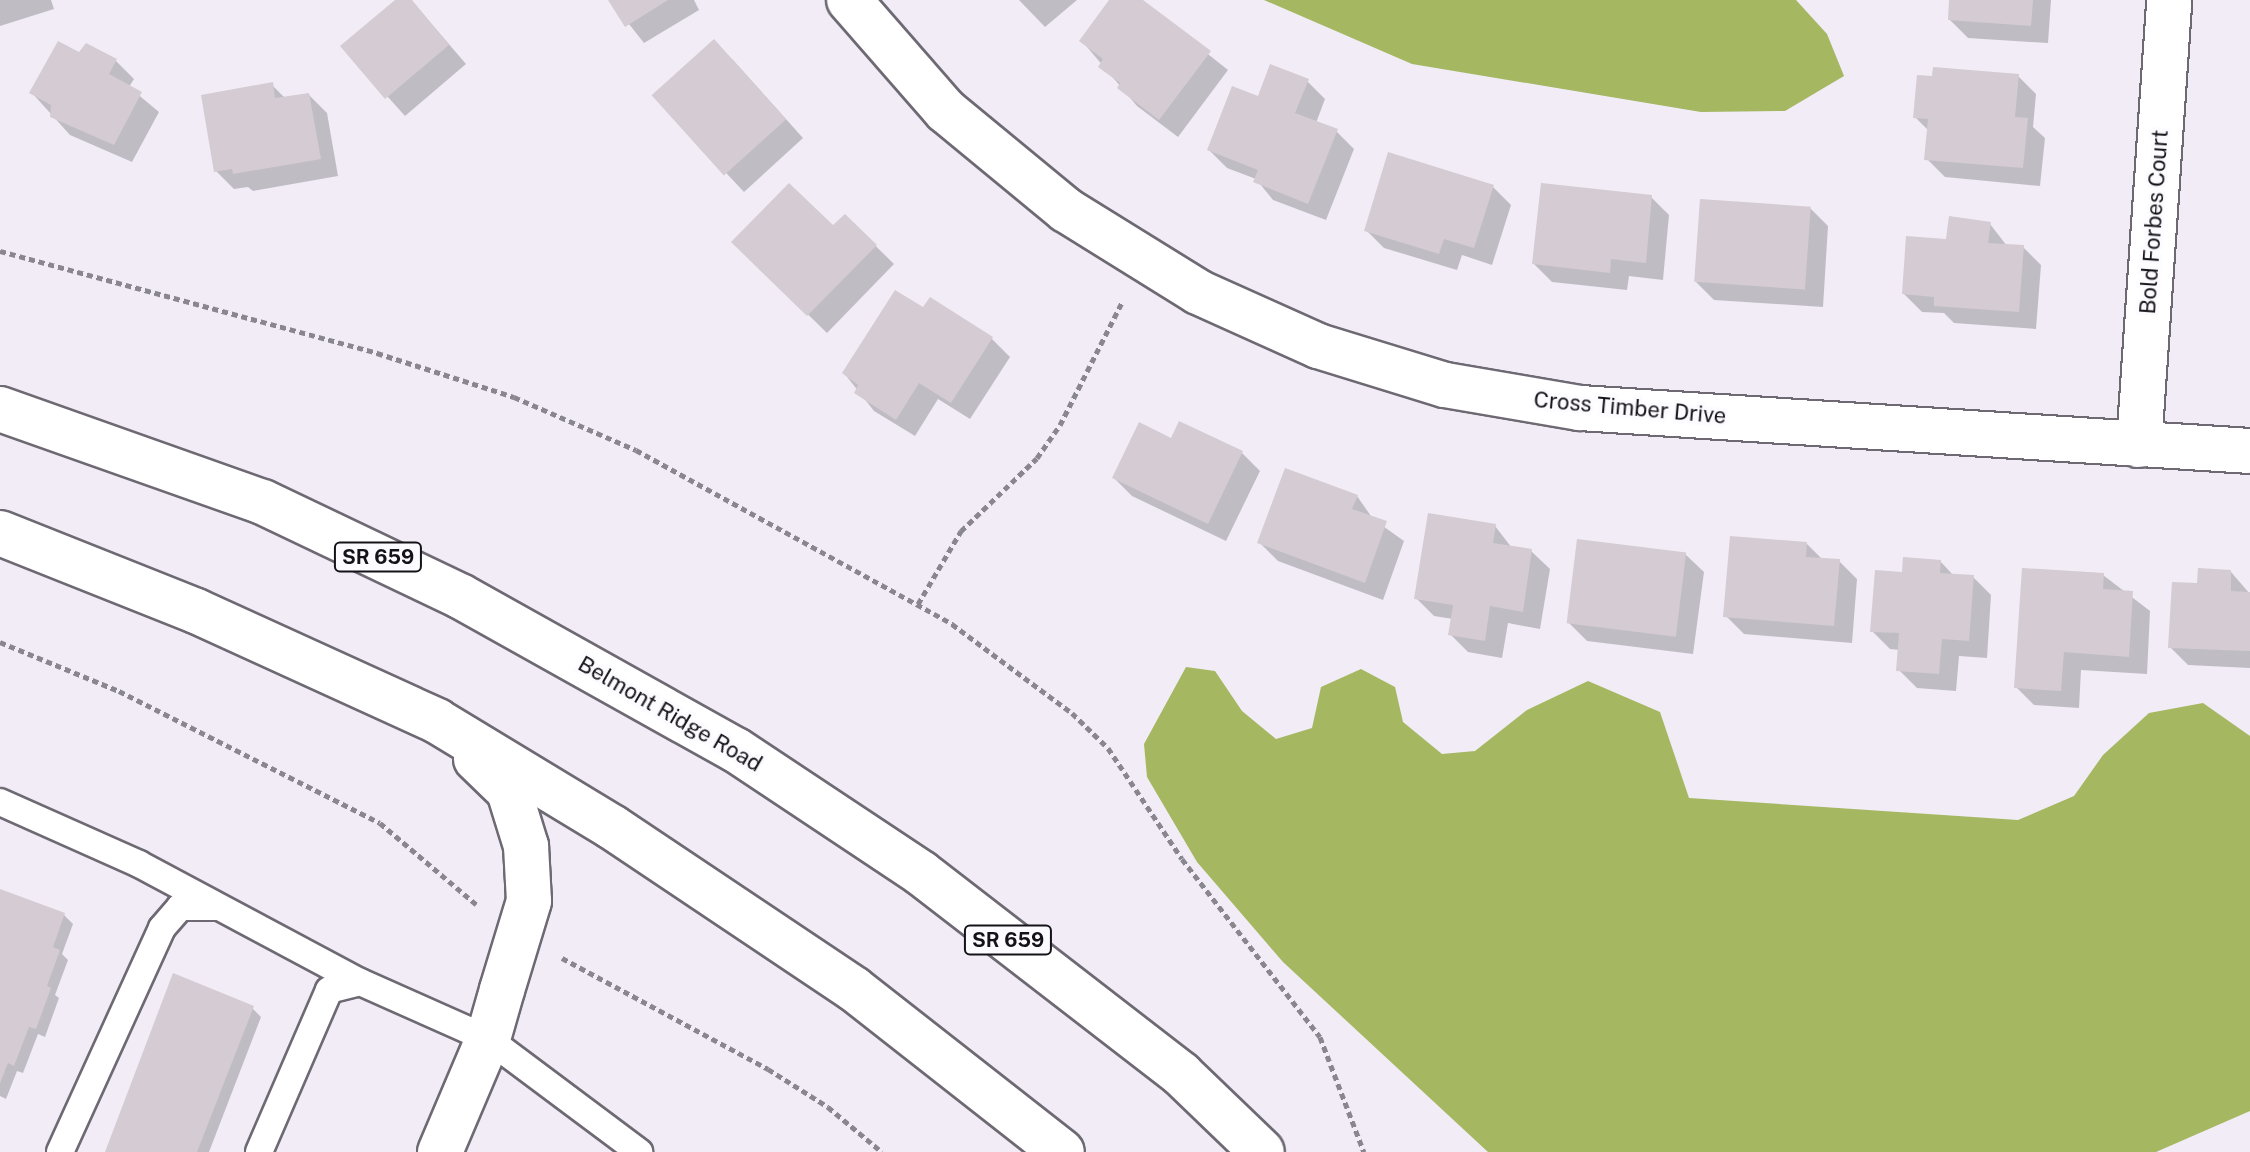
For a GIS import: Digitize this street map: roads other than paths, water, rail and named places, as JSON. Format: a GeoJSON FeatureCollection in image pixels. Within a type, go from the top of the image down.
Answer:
{"type":"FeatureCollection","features":[{"type":"Feature","properties":{"kind":"main road","name":"Cross Timber Drive"},"geometry":{"type":"LineString","coordinates":[[849,0],[946,111],[1010,168],[1198,292],[1318,346],[1445,385],[1580,408],[2250,451]]}},
{"type":"Feature","properties":{"kind":"main road","name":"Bold Forbes Court"},"geometry":{"type":"LineString","coordinates":[[2139,445],[2169,0]]}},
{"type":"Feature","properties":{"kind":"main road","name":"Belmont Ridge Road"},"geometry":{"type":"LineString","coordinates":[[0,409],[263,502],[460,596],[736,750],[921,873],[1181,1074],[1262,1152]]}},
{"type":"Feature","properties":{"kind":"main road"},"geometry":{"type":"LineString","coordinates":[[0,533],[196,611],[437,721],[612,827],[854,989],[1062,1152]]}},
{"type":"Feature","properties":{"kind":"main road"},"geometry":{"type":"LineString","coordinates":[[437,721],[509,791],[526,846],[529,901],[488,1039],[440,1152]]}},
{"type":"Feature","properties":{"kind":"lane"},"geometry":{"type":"LineString","coordinates":[[0,802],[42,817],[360,982],[488,1039],[639,1152]]}},
{"type":"Feature","properties":{"kind":"lane"},"geometry":{"type":"LineString","coordinates":[[60,1152],[162,928],[180,907],[218,906]]}},
{"type":"Feature","properties":{"kind":"lane"},"geometry":{"type":"LineString","coordinates":[[259,1152],[329,990],[360,982]]}}]}
